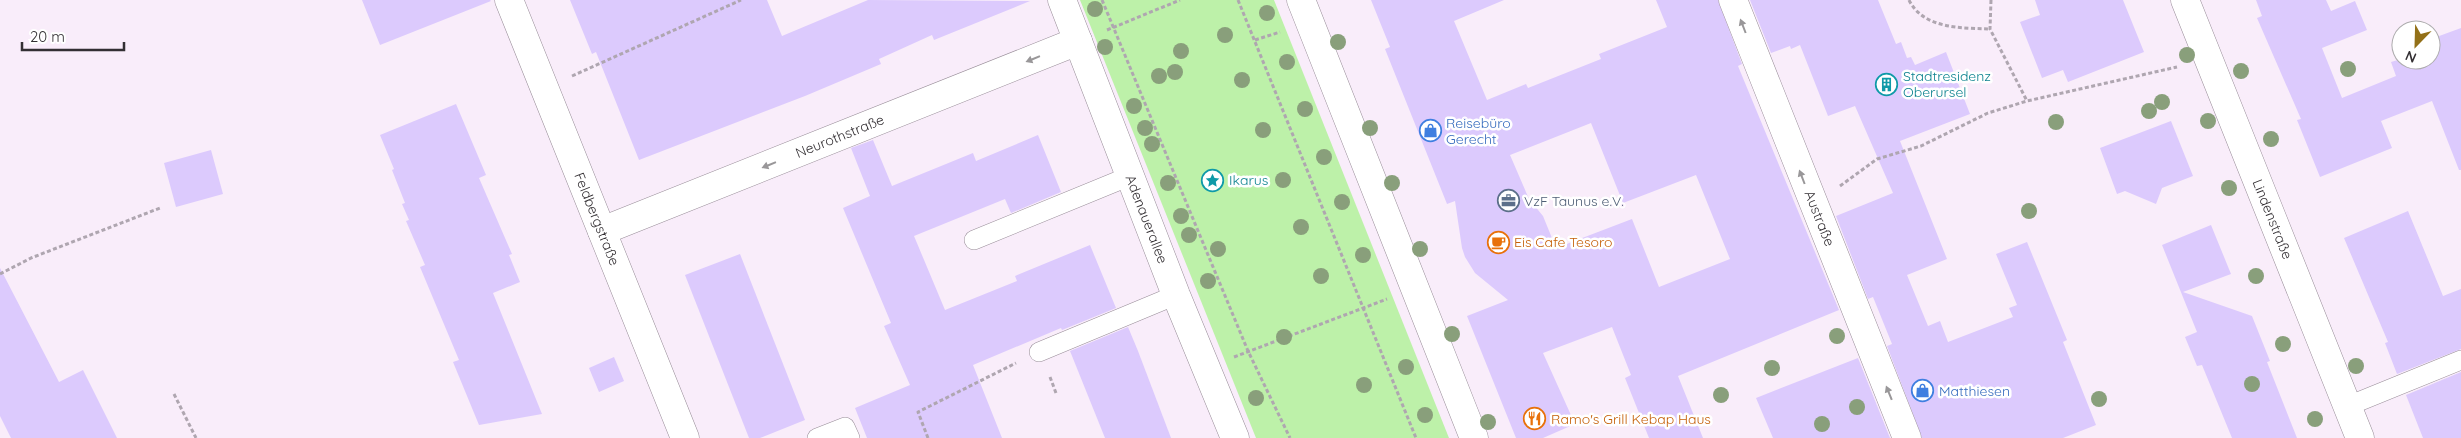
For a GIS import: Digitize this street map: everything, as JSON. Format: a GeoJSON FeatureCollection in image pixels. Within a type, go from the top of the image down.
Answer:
{"type":"FeatureCollection","features":[{"type":"Feature","properties":{"kind":"street","name":"Feldbergstraße"},"geometry":{"type":"LineString","coordinates":[[509,0],[686,438]]}},
{"type":"Feature","properties":{"kind":"street","name":"Adenauerallee"},"geometry":{"type":"LineString","coordinates":[[1062,0],[1176,295],[1235,438]]}},
{"type":"Feature","properties":{"kind":"street"},"geometry":{"type":"LineString","coordinates":[[1302,0],[1474,438]]}},
{"type":"Feature","properties":{"kind":"street","name":"Austraße"},"geometry":{"type":"LineString","coordinates":[[1733,0],[1907,438]]}},
{"type":"Feature","properties":{"kind":"street","name":"Lindenstraße"},"geometry":{"type":"LineString","coordinates":[[2186,0],[2360,438]]}},
{"type":"Feature","properties":{"kind":"street","name":"Neurothstraße"},"geometry":{"type":"LineString","coordinates":[[602,231],[1078,41]]}},
{"type":"Feature","properties":{"kind":"lane"},"geometry":{"type":"LineString","coordinates":[[974,240],[1130,176]]}},
{"type":"Feature","properties":{"kind":"lane"},"geometry":{"type":"LineString","coordinates":[[1039,352],[1176,295]]}},
{"type":"Feature","properties":{"kind":"lane"},"geometry":{"type":"LineString","coordinates":[[2348,406],[2461,360]]}},
{"type":"Feature","properties":{"kind":"lane"},"geometry":{"type":"LineString","coordinates":[[817,438],[845,427],[850,438]]}},
{"type":"Feature","properties":{"kind":"path"},"geometry":{"type":"LineString","coordinates":[[545,89],[740,0]]}},
{"type":"Feature","properties":{"kind":"path"},"geometry":{"type":"LineString","coordinates":[[1102,0],[1248,351],[1290,438]]}},
{"type":"Feature","properties":{"kind":"path"},"geometry":{"type":"LineString","coordinates":[[1078,41],[1180,0]]}},
{"type":"Feature","properties":{"kind":"path"},"geometry":{"type":"LineString","coordinates":[[1238,0],[1416,438]]}},
{"type":"Feature","properties":{"kind":"path"},"geometry":{"type":"LineString","coordinates":[[1909,0],[1914,10],[1948,27],[1990,29]]}},
{"type":"Feature","properties":{"kind":"path"},"geometry":{"type":"LineString","coordinates":[[1991,0],[1990,29],[2027,101]]}},
{"type":"Feature","properties":{"kind":"path"},"geometry":{"type":"LineString","coordinates":[[1810,197],[1846,183],[1877,159],[1921,146],[1988,113],[2027,101],[2210,60]]}},
{"type":"Feature","properties":{"kind":"path"},"geometry":{"type":"LineString","coordinates":[[0,274],[31,258],[160,208]]}},
{"type":"Feature","properties":{"kind":"path"},"geometry":{"type":"LineString","coordinates":[[1206,368],[1375,303]]}},
{"type":"Feature","properties":{"kind":"path"},"geometry":{"type":"LineString","coordinates":[[928,438],[918,412],[1039,352],[1056,393]]}},
{"type":"Feature","properties":{"kind":"path"},"geometry":{"type":"LineString","coordinates":[[174,394],[196,438]]}},
{"type":"Feature","properties":{"kind":"green space"},"geometry":{"type":"Polygon","coordinates":[[[1080,0],[1274,0],[1449,438],[1256,438],[1080,0]]]}},
{"type":"Feature","properties":{"kind":"building"},"geometry":{"type":"Polygon","coordinates":[[[362,0],[490,0],[491,1],[380,45],[362,0]]]}},
{"type":"Feature","properties":{"kind":"building"},"geometry":{"type":"Polygon","coordinates":[[[570,0],[767,0],[782,36],[868,0],[1030,1],[934,40],[932,35],[879,59],[881,64],[805,96],[639,160],[596,52],[592,54],[570,0]]]}},
{"type":"Feature","properties":{"kind":"building"},"geometry":{"type":"Polygon","coordinates":[[[1371,0],[1504,0],[1454,21],[1487,100],[1526,84],[1528,88],[1601,59],[1599,54],[1667,27],[1656,0],[1718,0],[1742,64],[1738,66],[1839,310],[1678,376],[1703,438],[1649,438],[1625,378],[1631,375],[1612,327],[1543,353],[1575,424],[1543,438],[1516,438],[1467,316],[1508,300],[1475,273],[1465,257],[1455,201],[1447,204],[1385,49],[1390,47],[1371,0]],[[1591,123],[1510,155],[1529,199],[1543,216],[1556,248],[1632,219],[1659,287],[1730,259],[1696,175],[1623,203],[1591,123]]]}},
{"type":"Feature","properties":{"kind":"building"},"geometry":{"type":"Polygon","coordinates":[[[1750,0],[1878,0],[1896,44],[1901,42],[1907,58],[1911,57],[1915,65],[1946,52],[1970,114],[1900,141],[1947,259],[1907,275],[1928,326],[1940,321],[1948,342],[2013,317],[2009,308],[2017,305],[1996,254],[2027,242],[2067,340],[2063,342],[2096,425],[2063,438],[1922,438],[1887,346],[1892,344],[1873,297],[1868,299],[1836,216],[1893,193],[1855,106],[1828,116],[1800,45],[1791,49],[1790,46],[1771,53],[1750,0]]]}},
{"type":"Feature","properties":{"kind":"building"},"geometry":{"type":"Polygon","coordinates":[[[2035,0],[2123,0],[2144,52],[2068,82],[2063,70],[2042,78],[2020,22],[2040,15],[2035,0]]]}},
{"type":"Feature","properties":{"kind":"building"},"geometry":{"type":"Polygon","coordinates":[[[2256,0],[2326,0],[2331,11],[2355,1],[2367,30],[2322,48],[2342,98],[2396,76],[2394,70],[2441,70],[2441,35],[2461,28],[2461,170],[2459,170],[2432,101],[2381,121],[2392,148],[2320,177],[2297,120],[2301,119],[2257,18],[2262,16],[2256,0]]]}},
{"type":"Feature","properties":{"kind":"building"},"geometry":{"type":"Polygon","coordinates":[[[456,104],[486,175],[479,178],[512,254],[509,255],[520,282],[493,293],[542,414],[479,425],[453,362],[459,360],[420,267],[425,265],[406,221],[409,220],[402,204],[405,203],[380,135],[456,104]]]}},
{"type":"Feature","properties":{"kind":"building"},"geometry":{"type":"Polygon","coordinates":[[[2171,121],[2193,176],[2162,188],[2156,204],[2125,191],[2117,194],[2100,148],[2171,121]]]}},
{"type":"Feature","properties":{"kind":"building"},"geometry":{"type":"Polygon","coordinates":[[[1038,135],[1061,192],[1011,213],[1005,199],[914,236],[945,310],[1017,281],[1015,276],[1090,245],[1116,308],[1062,330],[1061,328],[973,365],[1002,438],[867,438],[855,408],[910,385],[884,326],[891,323],[843,208],[870,196],[851,148],[873,140],[892,186],[973,153],[976,161],[1038,135]]]}},
{"type":"Feature","properties":{"kind":"building"},"geometry":{"type":"Polygon","coordinates":[[[211,150],[223,194],[176,207],[164,163],[211,150]]]}},
{"type":"Feature","properties":{"kind":"building"},"geometry":{"type":"Polygon","coordinates":[[[2408,211],[2443,296],[2461,289],[2461,349],[2397,374],[2385,343],[2388,342],[2344,238],[2408,211]]]}},
{"type":"Feature","properties":{"kind":"building"},"geometry":{"type":"Polygon","coordinates":[[[2211,225],[2231,274],[2183,292],[2252,316],[2270,361],[2267,362],[2297,438],[2232,438],[2202,365],[2197,366],[2185,337],[2197,332],[2162,245],[2211,225]]]}},
{"type":"Feature","properties":{"kind":"building"},"geometry":{"type":"Polygon","coordinates":[[[740,254],[805,420],[760,438],[749,438],[685,275],[740,254]]]}},
{"type":"Feature","properties":{"kind":"building"},"geometry":{"type":"Polygon","coordinates":[[[0,268],[59,382],[83,370],[117,438],[11,438],[0,416],[0,268]]]}},
{"type":"Feature","properties":{"kind":"building"},"geometry":{"type":"Polygon","coordinates":[[[1128,327],[1171,438],[1105,438],[1070,351],[1128,327]]]}},
{"type":"Feature","properties":{"kind":"building"},"geometry":{"type":"Polygon","coordinates":[[[614,357],[624,381],[599,392],[589,368],[614,357]]]}},
{"type":"Feature","properties":{"kind":"building"},"geometry":{"type":"Polygon","coordinates":[[[1858,358],[1890,438],[1773,438],[1756,398],[1858,358]]]}},
{"type":"Feature","properties":{"kind":"building"},"geometry":{"type":"Polygon","coordinates":[[[2461,372],[2461,438],[2423,438],[2406,395],[2461,372]]]}},
{"type":"Feature","properties":{"kind":"place","name":"Stadtresidenz Oberursel"},"geometry":{"type":"Point","coordinates":[1887,84]}},
{"type":"Feature","properties":{"kind":"place","name":"Reisebüro Gerecht"},"geometry":{"type":"Point","coordinates":[1430,131]}},
{"type":"Feature","properties":{"kind":"place","name":"Ikarus"},"geometry":{"type":"Point","coordinates":[1213,180]}},
{"type":"Feature","properties":{"kind":"place","name":"VzF Taunus e.V."},"geometry":{"type":"Point","coordinates":[1508,201]}},
{"type":"Feature","properties":{"kind":"place","name":"Eis Cafe Tesoro"},"geometry":{"type":"Point","coordinates":[1498,242]}},
{"type":"Feature","properties":{"kind":"place","name":"Matthiesen"},"geometry":{"type":"Point","coordinates":[1923,391]}},
{"type":"Feature","properties":{"kind":"place","name":"Ramo's Grill Kebap Haus"},"geometry":{"type":"Point","coordinates":[1535,419]}}]}
